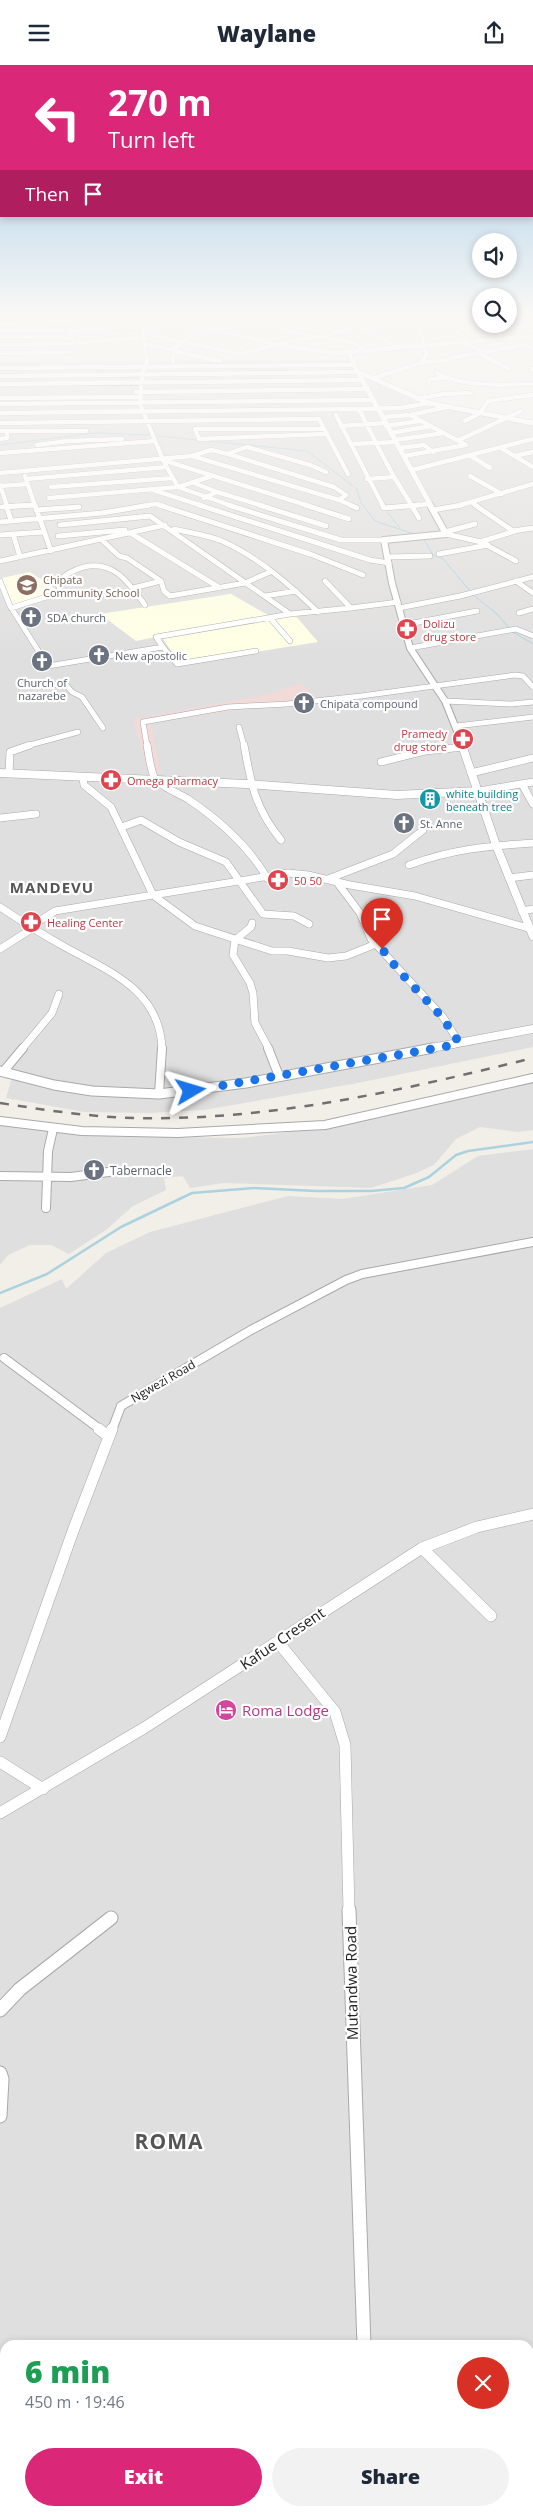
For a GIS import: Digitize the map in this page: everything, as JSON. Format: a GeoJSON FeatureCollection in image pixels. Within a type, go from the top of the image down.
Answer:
{"type":"FeatureCollection","features":[{"type":"Feature","properties":{"kind":"street"},"geometry":{"type":"LineString","coordinates":[[150,429],[178,487],[203,498],[341,540],[384,540],[445,533],[475,524]]}},
{"type":"Feature","properties":{"kind":"street"},"geometry":{"type":"LineString","coordinates":[[195,429],[199,439],[242,438],[331,429]]}},
{"type":"Feature","properties":{"kind":"street"},"geometry":{"type":"LineString","coordinates":[[240,429],[242,438]]}},
{"type":"Feature","properties":{"kind":"street"},"geometry":{"type":"LineString","coordinates":[[256,429],[324,431]]}},
{"type":"Feature","properties":{"kind":"street"},"geometry":{"type":"LineString","coordinates":[[343,429],[367,479],[384,508],[430,504]]}},
{"type":"Feature","properties":{"kind":"street"},"geometry":{"type":"LineString","coordinates":[[369,429],[410,506],[419,518]]}},
{"type":"Feature","properties":{"kind":"street"},"geometry":{"type":"LineString","coordinates":[[389,429],[445,533],[488,545],[516,561]]}},
{"type":"Feature","properties":{"kind":"street"},"geometry":{"type":"LineString","coordinates":[[391,433],[412,429]]}},
{"type":"Feature","properties":{"kind":"street"},"geometry":{"type":"LineString","coordinates":[[437,429],[466,445],[487,452]]}},
{"type":"Feature","properties":{"kind":"street"},"geometry":{"type":"LineString","coordinates":[[459,441],[485,429]]}},
{"type":"Feature","properties":{"kind":"street"},"geometry":{"type":"LineString","coordinates":[[0,431],[86,431]]}},
{"type":"Feature","properties":{"kind":"street"},"geometry":{"type":"LineString","coordinates":[[0,439],[7,438],[7,431]]}},
{"type":"Feature","properties":{"kind":"street"},"geometry":{"type":"LineString","coordinates":[[324,431],[348,474]]}},
{"type":"Feature","properties":{"kind":"street"},"geometry":{"type":"LineString","coordinates":[[396,443],[444,433]]}},
{"type":"Feature","properties":{"kind":"street"},"geometry":{"type":"LineString","coordinates":[[412,471],[533,439]]}},
{"type":"Feature","properties":{"kind":"street"},"geometry":{"type":"LineString","coordinates":[[0,453],[155,441]]}},
{"type":"Feature","properties":{"kind":"street"},"geometry":{"type":"LineString","coordinates":[[350,444],[396,443],[424,445],[433,452]]}},
{"type":"Feature","properties":{"kind":"street"},"geometry":{"type":"LineString","coordinates":[[517,444],[533,452]]}},
{"type":"Feature","properties":{"kind":"street"},"geometry":{"type":"LineString","coordinates":[[404,456],[466,445]]}},
{"type":"Feature","properties":{"kind":"street"},"geometry":{"type":"LineString","coordinates":[[211,462],[246,447],[289,459],[326,473]]}},
{"type":"Feature","properties":{"kind":"street"},"geometry":{"type":"LineString","coordinates":[[501,448],[530,463],[533,467]]}},
{"type":"Feature","properties":{"kind":"street"},"geometry":{"type":"LineString","coordinates":[[0,473],[164,460],[192,456],[211,450],[334,487],[345,494],[339,500]]}},
{"type":"Feature","properties":{"kind":"street"},"geometry":{"type":"LineString","coordinates":[[514,456],[533,452]]}},
{"type":"Feature","properties":{"kind":"street"},"geometry":{"type":"LineString","coordinates":[[231,468],[264,453]]}},
{"type":"Feature","properties":{"kind":"street"},"geometry":{"type":"LineString","coordinates":[[471,455],[490,468]]}},
{"type":"Feature","properties":{"kind":"street"},"geometry":{"type":"LineString","coordinates":[[192,456],[295,489],[339,500],[357,508]]}},
{"type":"Feature","properties":{"kind":"street"},"geometry":{"type":"LineString","coordinates":[[270,467],[289,459]]}},
{"type":"Feature","properties":{"kind":"street"},"geometry":{"type":"LineString","coordinates":[[164,460],[349,519]]}},
{"type":"Feature","properties":{"kind":"street"},"geometry":{"type":"LineString","coordinates":[[11,521],[3,507],[0,486],[167,467]]}},
{"type":"Feature","properties":{"kind":"street"},"geometry":{"type":"LineString","coordinates":[[23,472],[51,551]]}},
{"type":"Feature","properties":{"kind":"street"},"geometry":{"type":"LineString","coordinates":[[49,498],[178,487],[212,476]]}},
{"type":"Feature","properties":{"kind":"street"},"geometry":{"type":"LineString","coordinates":[[470,476],[502,494]]}},
{"type":"Feature","properties":{"kind":"street"},"geometry":{"type":"LineString","coordinates":[[51,487],[173,477]]}},
{"type":"Feature","properties":{"kind":"street"},"geometry":{"type":"LineString","coordinates":[[367,479],[394,477]]}},
{"type":"Feature","properties":{"kind":"street"},"geometry":{"type":"LineString","coordinates":[[295,489],[311,480]]}},
{"type":"Feature","properties":{"kind":"street"},"geometry":{"type":"LineString","coordinates":[[194,483],[326,526]]}},
{"type":"Feature","properties":{"kind":"street"},"geometry":{"type":"LineString","coordinates":[[433,510],[502,494],[533,484]]}},
{"type":"Feature","properties":{"kind":"street"},"geometry":{"type":"LineString","coordinates":[[520,488],[527,491]]}},
{"type":"Feature","properties":{"kind":"street"},"geometry":{"type":"LineString","coordinates":[[153,490],[370,560],[430,556]]}},
{"type":"Feature","properties":{"kind":"street"},"geometry":{"type":"LineString","coordinates":[[132,492],[144,500],[310,554],[363,575]]}},
{"type":"Feature","properties":{"kind":"street"},"geometry":{"type":"LineString","coordinates":[[175,510],[217,492]]}},
{"type":"Feature","properties":{"kind":"street"},"geometry":{"type":"LineString","coordinates":[[75,497],[89,534]]}},
{"type":"Feature","properties":{"kind":"street"},"geometry":{"type":"LineString","coordinates":[[218,524],[278,497]]}},
{"type":"Feature","properties":{"kind":"street"},"geometry":{"type":"LineString","coordinates":[[0,522],[81,515],[130,508],[144,500]]}},
{"type":"Feature","properties":{"kind":"street"},"geometry":{"type":"LineString","coordinates":[[471,502],[515,531]]}},
{"type":"Feature","properties":{"kind":"street"},"geometry":{"type":"LineString","coordinates":[[3,507],[78,507]]}},
{"type":"Feature","properties":{"kind":"street"},"geometry":{"type":"LineString","coordinates":[[130,508],[167,526],[223,542],[296,591],[318,612]]}},
{"type":"Feature","properties":{"kind":"street"},"geometry":{"type":"LineString","coordinates":[[60,525],[146,516]]}},
{"type":"Feature","properties":{"kind":"street"},"geometry":{"type":"LineString","coordinates":[[264,539],[293,525]]}},
{"type":"Feature","properties":{"kind":"street"},"geometry":{"type":"LineString","coordinates":[[0,561],[167,526]]}},
{"type":"Feature","properties":{"kind":"street"},"geometry":{"type":"LineString","coordinates":[[167,526],[183,540],[290,613]]}},
{"type":"Feature","properties":{"kind":"street"},"geometry":{"type":"LineString","coordinates":[[480,542],[515,531],[533,528]]}},
{"type":"Feature","properties":{"kind":"street"},"geometry":{"type":"LineString","coordinates":[[58,536],[133,530],[139,532]]}},
{"type":"Feature","properties":{"kind":"street"},"geometry":{"type":"LineString","coordinates":[[0,535],[43,532]]}},
{"type":"Feature","properties":{"kind":"street"},"geometry":{"type":"LineString","coordinates":[[14,534],[20,557]]}},
{"type":"Feature","properties":{"kind":"street"},"geometry":{"type":"LineString","coordinates":[[132,534],[220,588]]}},
{"type":"Feature","properties":{"kind":"street"},"geometry":{"type":"LineString","coordinates":[[102,540],[119,556],[127,558],[161,581],[164,591],[172,597],[246,583],[270,572]]}},
{"type":"Feature","properties":{"kind":"street"},"geometry":{"type":"LineString","coordinates":[[384,540],[403,625],[410,647],[445,701],[456,726],[496,845],[533,936]]}},
{"type":"Feature","properties":{"kind":"street"},"geometry":{"type":"LineString","coordinates":[[439,554],[488,545]]}},
{"type":"Feature","properties":{"kind":"street"},"geometry":{"type":"LineString","coordinates":[[310,554],[328,547]]}},
{"type":"Feature","properties":{"kind":"street"},"geometry":{"type":"LineString","coordinates":[[0,603],[10,605],[62,592],[58,581],[74,571],[91,566],[105,565],[133,588],[145,605]]}},
{"type":"Feature","properties":{"kind":"street"},"geometry":{"type":"LineString","coordinates":[[256,651],[177,664],[156,637],[290,613],[318,612],[351,607],[399,605],[460,596],[533,577]]}},
{"type":"Feature","properties":{"kind":"street"},"geometry":{"type":"LineString","coordinates":[[133,588],[161,581]]}},
{"type":"Feature","properties":{"kind":"street"},"geometry":{"type":"LineString","coordinates":[[325,581],[351,607]]}},
{"type":"Feature","properties":{"kind":"street"},"geometry":{"type":"LineString","coordinates":[[516,581],[533,593]]}},
{"type":"Feature","properties":{"kind":"street"},"geometry":{"type":"LineString","coordinates":[[1,584],[10,605],[48,666],[163,647]]}},
{"type":"Feature","properties":{"kind":"street"},"geometry":{"type":"LineString","coordinates":[[264,597],[296,591]]}},
{"type":"Feature","properties":{"kind":"street"},"geometry":{"type":"LineString","coordinates":[[519,613],[533,609]]}},
{"type":"Feature","properties":{"kind":"street"},"geometry":{"type":"LineString","coordinates":[[403,625],[477,611]]}},
{"type":"Feature","properties":{"kind":"street"},"geometry":{"type":"LineString","coordinates":[[270,618],[290,641]]}},
{"type":"Feature","properties":{"kind":"street"},"geometry":{"type":"LineString","coordinates":[[410,647],[516,629],[533,636]]}},
{"type":"Feature","properties":{"kind":"street"},"geometry":{"type":"LineString","coordinates":[[268,878],[262,867],[228,829],[173,789],[156,781],[150,765],[143,722],[228,707],[362,696],[518,675],[533,687]]}},
{"type":"Feature","properties":{"kind":"street"},"geometry":{"type":"LineString","coordinates":[[45,683],[67,686],[72,693],[82,697],[86,708],[100,719],[103,729]]}},
{"type":"Feature","properties":{"kind":"street"},"geometry":{"type":"LineString","coordinates":[[445,701],[511,704],[533,702]]}},
{"type":"Feature","properties":{"kind":"street"},"geometry":{"type":"LineString","coordinates":[[456,726],[533,717]]}},
{"type":"Feature","properties":{"kind":"street"},"geometry":{"type":"LineString","coordinates":[[239,727],[246,747],[251,785],[258,807],[281,840]]}},
{"type":"Feature","properties":{"kind":"street"},"geometry":{"type":"LineString","coordinates":[[9,773],[10,752],[78,731]]}},
{"type":"Feature","properties":{"kind":"street"},"geometry":{"type":"LineString","coordinates":[[381,762],[425,751],[462,747]]}},
{"type":"Feature","properties":{"kind":"street"},"geometry":{"type":"LineString","coordinates":[[471,773],[533,758]]}},
{"type":"Feature","properties":{"kind":"street"},"geometry":{"type":"LineString","coordinates":[[0,773],[251,785],[326,792],[398,795],[456,795],[533,782]]}},
{"type":"Feature","properties":{"kind":"street"},"geometry":{"type":"LineString","coordinates":[[82,778],[84,785],[111,807],[153,895],[195,926],[272,951],[288,951],[328,958],[346,956],[376,944]]}},
{"type":"Feature","properties":{"kind":"street"},"geometry":{"type":"LineString","coordinates":[[522,784],[533,804]]}},
{"type":"Feature","properties":{"kind":"street"},"geometry":{"type":"LineString","coordinates":[[0,818],[36,814]]}},
{"type":"Feature","properties":{"kind":"street"},"geometry":{"type":"LineString","coordinates":[[122,827],[143,821],[185,845],[225,861],[242,882],[252,903],[265,916],[294,916],[309,924]]}},
{"type":"Feature","properties":{"kind":"street"},"geometry":{"type":"LineString","coordinates":[[332,880],[392,854],[423,830]]}},
{"type":"Feature","properties":{"kind":"street"},"geometry":{"type":"LineString","coordinates":[[409,865],[443,853],[496,845],[533,843]]}},
{"type":"Feature","properties":{"kind":"street"},"geometry":{"type":"LineString","coordinates":[[0,949],[55,911],[268,878],[274,875],[311,874],[332,880],[398,891],[528,927]]}},
{"type":"Feature","properties":{"kind":"street"},"geometry":{"type":"LineString","coordinates":[[508,877],[533,875]]}},
{"type":"Feature","properties":{"kind":"street"},"geometry":{"type":"LineString","coordinates":[[332,880],[355,907],[369,936],[442,1017],[458,1041],[454,1045]]}},
{"type":"Feature","properties":{"kind":"street"},"geometry":{"type":"LineString","coordinates":[[0,907],[105,969],[140,993],[156,1016],[163,1061],[159,1094]]}},
{"type":"Feature","properties":{"kind":"street"},"geometry":{"type":"LineString","coordinates":[[522,911],[533,909]]}},
{"type":"Feature","properties":{"kind":"street"},"geometry":{"type":"LineString","coordinates":[[252,923],[251,927],[235,940],[234,957],[252,986],[254,1001],[253,1019],[277,1061],[279,1076]]}},
{"type":"Feature","properties":{"kind":"street"},"geometry":{"type":"LineString","coordinates":[[59,994],[52,1013],[2,1071],[54,1085],[92,1091],[122,1094],[159,1094],[215,1088],[533,1029]]}},
{"type":"Feature","properties":{"kind":"street"},"geometry":{"type":"LineString","coordinates":[[0,1121],[53,1129],[178,1133],[325,1125],[533,1078]]}},
{"type":"Feature","properties":{"kind":"street"},"geometry":{"type":"LineString","coordinates":[[46,1209],[48,1151],[53,1129]]}},
{"type":"Feature","properties":{"kind":"street"},"geometry":{"type":"LineString","coordinates":[[0,1176],[47,1175],[71,1177],[116,1171]]}},
{"type":"Feature","properties":{"kind":"street","name":"Ngwezi Road"},"geometry":{"type":"LineString","coordinates":[[0,1737],[108,1436],[118,1411],[127,1401],[251,1330],[346,1280],[362,1274],[533,1243]]}},
{"type":"Feature","properties":{"kind":"street"},"geometry":{"type":"LineString","coordinates":[[4,1358],[108,1436]]}},
{"type":"Feature","properties":{"kind":"street","name":"Kafue Cresent"},"geometry":{"type":"LineString","coordinates":[[0,1813],[43,1789],[278,1642],[324,1609],[422,1548],[477,1527],[533,1514]]}},
{"type":"Feature","properties":{"kind":"street"},"geometry":{"type":"LineString","coordinates":[[422,1548],[491,1616]]}},
{"type":"Feature","properties":{"kind":"street","name":"Mutandwa Road"},"geometry":{"type":"LineString","coordinates":[[278,1642],[335,1712],[345,1745],[351,2001],[364,2340]]}},
{"type":"Feature","properties":{"kind":"street"},"geometry":{"type":"LineString","coordinates":[[0,1763],[43,1789]]}},
{"type":"Feature","properties":{"kind":"street"},"geometry":{"type":"LineString","coordinates":[[0,2010],[20,1989],[111,1918]]}},
{"type":"Feature","properties":{"kind":"street"},"geometry":{"type":"LineString","coordinates":[[0,2073],[2,2079],[0,2116]]}},
{"type":"Feature","properties":{"kind":"shaded area"},"geometry":{"type":"Polygon","coordinates":[[[0,429],[533,429],[533,1047],[358,1083],[204,1110],[148,1113],[84,1112],[6,1098],[13,1074],[0,1070],[0,429]],[[231,594],[101,614],[270,616],[231,594]]]}},
{"type":"Feature","properties":{"kind":"shaded area","name":"Chipata Community School"},"geometry":{"type":"Polygon","coordinates":[[[30,572],[60,592],[13,605],[2,578],[30,572]]]}},
{"type":"Feature","properties":{"kind":"shaded area"},"geometry":{"type":"Polygon","coordinates":[[[231,594],[271,617],[295,615],[318,642],[180,664],[161,636],[136,641],[100,614],[231,594]]]}},
{"type":"Feature","properties":{"kind":"shaded area"},"geometry":{"type":"Polygon","coordinates":[[[300,683],[318,699],[151,722],[161,777],[155,782],[124,783],[132,779],[150,778],[133,719],[270,694],[300,683]]]}},
{"type":"Feature","properties":{"kind":"shaded area"},"geometry":{"type":"Polygon","coordinates":[[[533,1081],[533,1130],[517,1132],[480,1127],[456,1139],[434,1165],[414,1174],[371,1188],[224,1183],[190,1188],[183,1176],[164,1178],[166,1190],[133,1206],[106,1230],[69,1254],[51,1245],[30,1245],[8,1255],[0,1265],[0,1125],[94,1136],[242,1138],[342,1125],[533,1081]]]}},
{"type":"Feature","properties":{"kind":"shaded area"},"geometry":{"type":"Polygon","coordinates":[[[533,1149],[533,2340],[0,2340],[0,1308],[62,1279],[66,1289],[106,1253],[150,1232],[288,1196],[342,1199],[432,1185],[478,1156],[533,1149]]]}},
{"type":"Feature","properties":{"kind":"waterway"},"geometry":{"type":"LineString","coordinates":[[0,445],[94,433],[151,435]]}},
{"type":"Feature","properties":{"kind":"waterway"},"geometry":{"type":"LineString","coordinates":[[158,436],[307,451],[357,489],[361,503],[375,521],[417,535]]}},
{"type":"Feature","properties":{"kind":"waterway"},"geometry":{"type":"LineString","coordinates":[[387,512],[400,528]]}},
{"type":"Feature","properties":{"kind":"waterway"},"geometry":{"type":"LineString","coordinates":[[423,538],[433,555],[443,559],[471,592]]}},
{"type":"Feature","properties":{"kind":"waterway"},"geometry":{"type":"LineString","coordinates":[[472,594],[497,614],[510,629]]}},
{"type":"Feature","properties":{"kind":"waterway"},"geometry":{"type":"LineString","coordinates":[[511,631],[533,644]]}},
{"type":"Feature","properties":{"kind":"waterway"},"geometry":{"type":"LineString","coordinates":[[0,1293],[47,1274],[121,1227],[192,1193],[254,1188],[316,1191],[371,1191],[404,1188],[429,1177],[456,1155],[468,1151],[533,1142]]}},
{"type":"Feature","properties":{"kind":"railway"},"geometry":{"type":"LineString","coordinates":[[0,1103],[68,1113],[136,1118],[186,1118],[237,1114],[287,1109],[386,1092],[533,1058]]}},
{"type":"Feature","properties":{"kind":"place","name":"Chipata Community School"},"geometry":{"type":"Point","coordinates":[27,585]}},
{"type":"Feature","properties":{"kind":"place","name":"SDA church"},"geometry":{"type":"Point","coordinates":[31,617]}},
{"type":"Feature","properties":{"kind":"place","name":"Dolizu drug store"},"geometry":{"type":"Point","coordinates":[407,629]}},
{"type":"Feature","properties":{"kind":"place","name":"New apostolic"},"geometry":{"type":"Point","coordinates":[99,655]}},
{"type":"Feature","properties":{"kind":"place","name":"Church of nazarebe"},"geometry":{"type":"Point","coordinates":[42,661]}},
{"type":"Feature","properties":{"kind":"place","name":"Chipata compound"},"geometry":{"type":"Point","coordinates":[304,703]}},
{"type":"Feature","properties":{"kind":"place","name":"Pramedy drug store"},"geometry":{"type":"Point","coordinates":[463,739]}},
{"type":"Feature","properties":{"kind":"place","name":"Omega pharmacy"},"geometry":{"type":"Point","coordinates":[111,780]}},
{"type":"Feature","properties":{"kind":"place","name":"white building beneath tree"},"geometry":{"type":"Point","coordinates":[430,799]}},
{"type":"Feature","properties":{"kind":"place","name":"St. Anne"},"geometry":{"type":"Point","coordinates":[404,823]}},
{"type":"Feature","properties":{"kind":"place","name":"50 50"},"geometry":{"type":"Point","coordinates":[278,880]}},
{"type":"Feature","properties":{"kind":"place","name":"Healing Center"},"geometry":{"type":"Point","coordinates":[31,922]}},
{"type":"Feature","properties":{"kind":"place","name":"Tabernacle"},"geometry":{"type":"Point","coordinates":[94,1170]}},
{"type":"Feature","properties":{"kind":"place","name":"Roma Lodge"},"geometry":{"type":"Point","coordinates":[226,1710]}},
{"type":"Feature","properties":{"kind":"district","name":"MANDEVU"},"geometry":{"type":"Point","coordinates":[52,887]}},
{"type":"Feature","properties":{"kind":"district","name":"ROMA"},"geometry":{"type":"Point","coordinates":[169,2141]}},
{"type":"Feature","properties":{"kind":"route"},"geometry":{"type":"LineString","coordinates":[[191,1091],[246,1083],[454,1045],[458,1041],[442,1017],[422,993],[399,971],[382,949]]}}]}
